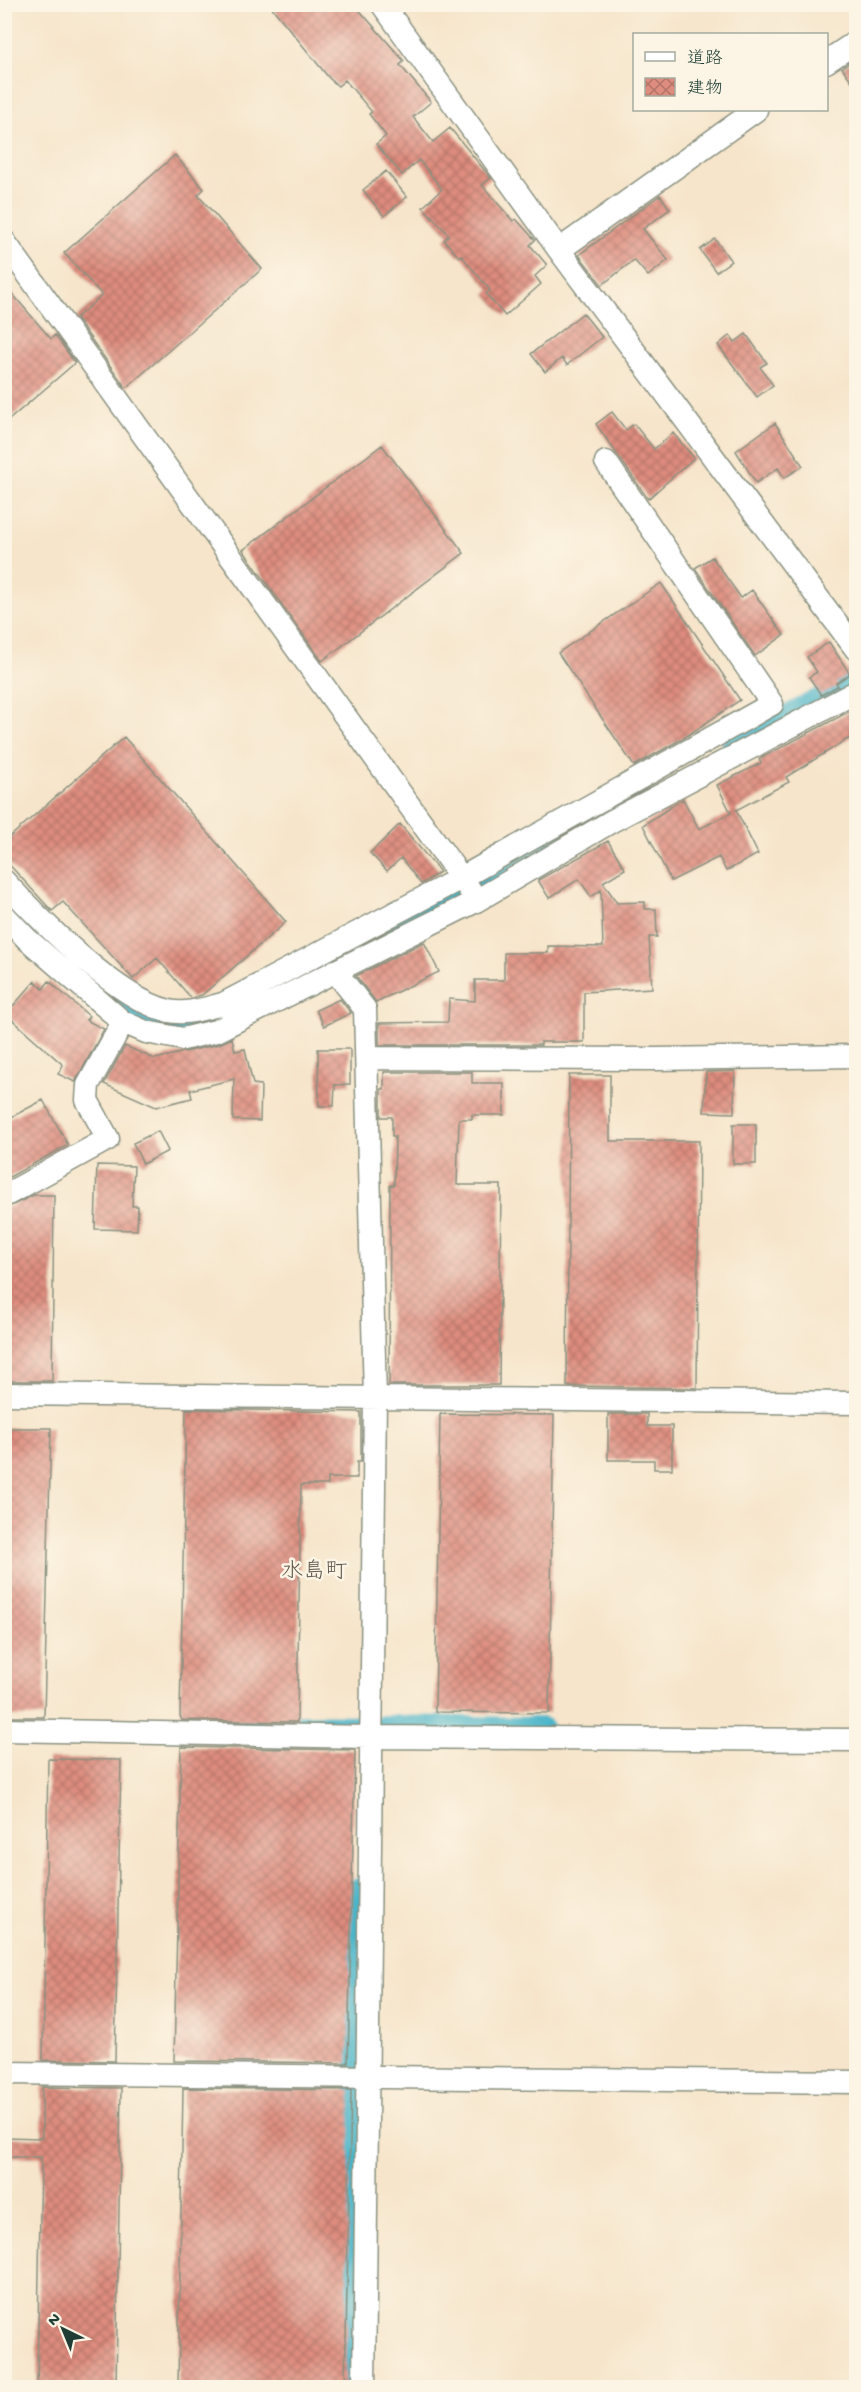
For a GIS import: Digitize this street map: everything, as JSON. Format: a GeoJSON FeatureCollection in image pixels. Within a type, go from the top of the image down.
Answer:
{"type":"FeatureCollection","features":[{"type":"Feature","properties":{"kind":"street"},"geometry":{"type":"LineString","coordinates":[[382,4],[559,250],[856,649]]}},
{"type":"Feature","properties":{"kind":"street"},"geometry":{"type":"LineString","coordinates":[[828,61],[856,42]]}},
{"type":"Feature","properties":{"kind":"street"},"geometry":{"type":"LineString","coordinates":[[559,250],[755,111]]}},
{"type":"Feature","properties":{"kind":"street"},"geometry":{"type":"LineString","coordinates":[[4,241],[463,878],[476,901]]}},
{"type":"Feature","properties":{"kind":"street"},"geometry":{"type":"LineString","coordinates":[[4,915],[27,939],[123,1022],[163,1023],[223,1004],[463,878],[772,704],[606,462]]}},
{"type":"Feature","properties":{"kind":"street"},"geometry":{"type":"LineString","coordinates":[[4,881],[46,927],[183,1039],[216,1031],[476,901],[612,821],[856,692]]}},
{"type":"Feature","properties":{"kind":"street"},"geometry":{"type":"LineString","coordinates":[[335,971],[365,1009],[375,1398],[364,2388]]}},
{"type":"Feature","properties":{"kind":"street"},"geometry":{"type":"LineString","coordinates":[[4,1196],[108,1139],[87,1100],[88,1085],[123,1022]]}},
{"type":"Feature","properties":{"kind":"street"},"geometry":{"type":"LineString","coordinates":[[368,1058],[656,1059],[856,1056]]}},
{"type":"Feature","properties":{"kind":"street"},"geometry":{"type":"LineString","coordinates":[[4,1394],[856,1403]]}},
{"type":"Feature","properties":{"kind":"street"},"geometry":{"type":"LineString","coordinates":[[4,1730],[370,1737],[856,1740]]}},
{"type":"Feature","properties":{"kind":"street"},"geometry":{"type":"LineString","coordinates":[[4,2073],[856,2082]]}},
{"type":"Feature","properties":{"kind":"building"},"geometry":{"type":"Polygon","coordinates":[[[269,4],[354,4],[404,61],[400,65],[431,102],[413,117],[433,142],[450,128],[491,178],[482,185],[513,221],[516,219],[535,240],[530,245],[547,265],[535,276],[541,284],[505,316],[486,294],[490,290],[461,255],[459,257],[444,240],[449,235],[423,207],[442,189],[419,160],[402,175],[376,144],[386,136],[369,114],[372,112],[345,80],[338,86],[329,78],[269,4]]]}},
{"type":"Feature","properties":{"kind":"building"},"geometry":{"type":"Polygon","coordinates":[[[856,58],[856,87],[842,68],[856,58]]]}},
{"type":"Feature","properties":{"kind":"building"},"geometry":{"type":"Polygon","coordinates":[[[175,155],[204,189],[198,195],[262,269],[126,388],[76,318],[102,295],[64,253],[175,155]]]}},
{"type":"Feature","properties":{"kind":"building"},"geometry":{"type":"Polygon","coordinates":[[[386,171],[407,197],[384,216],[363,190],[386,171]]]}},
{"type":"Feature","properties":{"kind":"building"},"geometry":{"type":"Polygon","coordinates":[[[660,195],[670,209],[643,229],[668,260],[648,276],[634,260],[602,285],[579,255],[660,195]]]}},
{"type":"Feature","properties":{"kind":"building"},"geometry":{"type":"Polygon","coordinates":[[[715,239],[731,261],[716,272],[700,250],[715,239]]]}},
{"type":"Feature","properties":{"kind":"building"},"geometry":{"type":"Polygon","coordinates":[[[4,284],[51,339],[55,335],[75,363],[4,424],[4,284]]]}},
{"type":"Feature","properties":{"kind":"building"},"geometry":{"type":"Polygon","coordinates":[[[583,313],[602,337],[567,365],[562,358],[545,372],[531,354],[583,313]]]}},
{"type":"Feature","properties":{"kind":"building"},"geometry":{"type":"Polygon","coordinates":[[[746,334],[767,363],[760,367],[773,385],[757,397],[718,345],[730,335],[735,342],[746,334]]]}},
{"type":"Feature","properties":{"kind":"building"},"geometry":{"type":"Polygon","coordinates":[[[612,412],[626,430],[634,424],[654,449],[673,433],[694,458],[648,499],[596,424],[612,412]]]}},
{"type":"Feature","properties":{"kind":"building"},"geometry":{"type":"Polygon","coordinates":[[[775,423],[803,466],[784,478],[778,468],[756,483],[736,451],[775,423]]]}},
{"type":"Feature","properties":{"kind":"building"},"geometry":{"type":"Polygon","coordinates":[[[382,445],[464,553],[322,661],[243,550],[382,445]]]}},
{"type":"Feature","properties":{"kind":"building"},"geometry":{"type":"Polygon","coordinates":[[[712,557],[741,598],[752,590],[784,635],[755,656],[695,568],[712,557]]]}},
{"type":"Feature","properties":{"kind":"building"},"geometry":{"type":"Polygon","coordinates":[[[661,583],[740,700],[685,737],[634,766],[558,653],[661,583]]]}},
{"type":"Feature","properties":{"kind":"building"},"geometry":{"type":"Polygon","coordinates":[[[829,642],[850,674],[836,683],[838,686],[821,695],[809,677],[817,672],[807,657],[829,642]]]}},
{"type":"Feature","properties":{"kind":"building"},"geometry":{"type":"Polygon","coordinates":[[[852,710],[856,718],[856,734],[786,777],[789,782],[736,810],[758,854],[726,871],[719,857],[671,881],[643,825],[683,799],[699,829],[731,813],[717,785],[761,763],[759,759],[852,710]]]}},
{"type":"Feature","properties":{"kind":"building"},"geometry":{"type":"Polygon","coordinates":[[[124,737],[286,922],[202,995],[191,998],[157,958],[133,979],[63,902],[52,911],[4,859],[4,842],[124,737]]]}},
{"type":"Feature","properties":{"kind":"building"},"geometry":{"type":"Polygon","coordinates":[[[400,824],[440,872],[421,884],[401,858],[387,871],[370,853],[400,824]]]}},
{"type":"Feature","properties":{"kind":"building"},"geometry":{"type":"Polygon","coordinates":[[[608,841],[625,869],[603,882],[617,903],[645,902],[645,909],[656,909],[657,937],[649,937],[652,988],[584,992],[584,1042],[541,1042],[541,1045],[379,1045],[379,1023],[448,1022],[449,999],[475,1001],[475,980],[504,980],[504,953],[548,953],[548,946],[603,947],[601,890],[591,897],[579,879],[549,898],[538,880],[608,841]]]}},
{"type":"Feature","properties":{"kind":"building"},"geometry":{"type":"Polygon","coordinates":[[[424,942],[439,972],[376,1002],[356,976],[424,942]]]}},
{"type":"Feature","properties":{"kind":"building"},"geometry":{"type":"Polygon","coordinates":[[[35,981],[43,989],[49,981],[89,1016],[86,1020],[104,1029],[75,1082],[58,1074],[63,1065],[6,1014],[35,981]]]}},
{"type":"Feature","properties":{"kind":"building"},"geometry":{"type":"Polygon","coordinates":[[[340,999],[351,1013],[324,1026],[316,1010],[340,999]]]}},
{"type":"Feature","properties":{"kind":"building"},"geometry":{"type":"Polygon","coordinates":[[[232,1038],[235,1051],[245,1049],[253,1084],[261,1085],[260,1121],[233,1120],[234,1079],[190,1090],[192,1098],[156,1107],[104,1084],[125,1046],[155,1059],[219,1044],[232,1038]]]}},
{"type":"Feature","properties":{"kind":"building"},"geometry":{"type":"Polygon","coordinates":[[[318,1049],[350,1049],[350,1084],[335,1085],[334,1106],[319,1106],[318,1049]]]}},
{"type":"Feature","properties":{"kind":"building"},"geometry":{"type":"Polygon","coordinates":[[[735,1071],[734,1113],[704,1112],[706,1072],[735,1071]]]}},
{"type":"Feature","properties":{"kind":"building"},"geometry":{"type":"Polygon","coordinates":[[[384,1072],[472,1072],[472,1083],[504,1083],[504,1115],[472,1115],[472,1119],[459,1119],[457,1185],[501,1185],[499,1385],[389,1385],[390,1185],[394,1185],[395,1136],[392,1136],[392,1117],[381,1117],[381,1089],[384,1089],[384,1072]]]}},
{"type":"Feature","properties":{"kind":"building"},"geometry":{"type":"Polygon","coordinates":[[[569,1075],[610,1075],[610,1141],[699,1141],[697,1388],[567,1386],[569,1075]]]}},
{"type":"Feature","properties":{"kind":"building"},"geometry":{"type":"Polygon","coordinates":[[[43,1100],[68,1145],[4,1180],[4,1121],[43,1100]]]}},
{"type":"Feature","properties":{"kind":"building"},"geometry":{"type":"Polygon","coordinates":[[[733,1124],[756,1124],[756,1164],[733,1164],[733,1124]]]}},
{"type":"Feature","properties":{"kind":"building"},"geometry":{"type":"Polygon","coordinates":[[[158,1131],[168,1151],[143,1164],[133,1143],[158,1131]]]}},
{"type":"Feature","properties":{"kind":"building"},"geometry":{"type":"Polygon","coordinates":[[[97,1165],[134,1166],[132,1206],[138,1206],[137,1230],[95,1229],[97,1165]]]}},
{"type":"Feature","properties":{"kind":"building"},"geometry":{"type":"Polygon","coordinates":[[[34,1195],[54,1195],[52,1381],[4,1381],[4,1209],[34,1195]]]}},
{"type":"Feature","properties":{"kind":"building"},"geometry":{"type":"Polygon","coordinates":[[[186,1409],[361,1412],[361,1462],[357,1462],[357,1478],[328,1478],[328,1485],[301,1485],[297,1722],[182,1720],[180,1716],[186,1409]]]}},
{"type":"Feature","properties":{"kind":"building"},"geometry":{"type":"Polygon","coordinates":[[[440,1414],[554,1415],[549,1713],[435,1712],[440,1414]]]}},
{"type":"Feature","properties":{"kind":"building"},"geometry":{"type":"Polygon","coordinates":[[[608,1414],[647,1414],[647,1426],[672,1426],[672,1469],[654,1469],[654,1460],[608,1460],[608,1414]]]}},
{"type":"Feature","properties":{"kind":"building"},"geometry":{"type":"Polygon","coordinates":[[[4,1428],[51,1428],[44,1717],[4,1717],[4,1428]]]}},
{"type":"Feature","properties":{"kind":"building"},"geometry":{"type":"Polygon","coordinates":[[[181,1747],[355,1750],[348,2063],[174,2061],[181,1747]]]}},
{"type":"Feature","properties":{"kind":"building"},"geometry":{"type":"Polygon","coordinates":[[[48,1759],[121,1760],[115,2061],[43,2060],[48,1759]]]}},
{"type":"Feature","properties":{"kind":"building"},"geometry":{"type":"Polygon","coordinates":[[[42,2087],[121,2088],[116,2388],[37,2388],[41,2157],[4,2157],[4,2137],[42,2138],[42,2087]]]}},
{"type":"Feature","properties":{"kind":"building"},"geometry":{"type":"Polygon","coordinates":[[[183,2088],[351,2090],[345,2388],[178,2388],[183,2088]]]}},
{"type":"Feature","properties":{"kind":"waterway"},"geometry":{"type":"LineString","coordinates":[[731,745],[856,678]]}},
{"type":"Feature","properties":{"kind":"waterway"},"geometry":{"type":"LineString","coordinates":[[325,965],[595,819]]}},
{"type":"Feature","properties":{"kind":"waterway"},"geometry":{"type":"LineString","coordinates":[[82,973],[129,1009],[161,1023],[197,1025],[219,1020]]}},
{"type":"Feature","properties":{"kind":"waterway"},"geometry":{"type":"LineString","coordinates":[[217,1723],[362,1725]]}},
{"type":"Feature","properties":{"kind":"waterway"},"geometry":{"type":"LineString","coordinates":[[381,1725],[543,1727]]}},
{"type":"Feature","properties":{"kind":"waterway"},"geometry":{"type":"LineString","coordinates":[[355,2065],[359,1887]]}},
{"type":"Feature","properties":{"kind":"waterway"},"geometry":{"type":"LineString","coordinates":[[351,2388],[356,2083]]}},
{"type":"Feature","properties":{"kind":"district","name":"水島町"},"geometry":{"type":"Point","coordinates":[314,1573]}}]}
